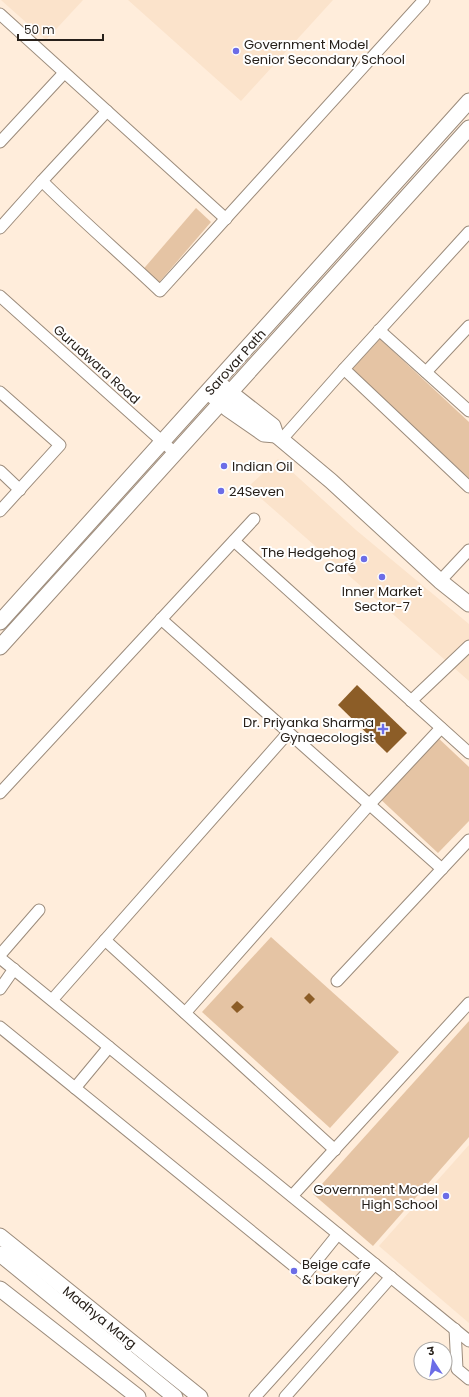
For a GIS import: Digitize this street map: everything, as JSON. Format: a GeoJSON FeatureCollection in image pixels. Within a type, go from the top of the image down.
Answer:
{"type":"FeatureCollection","features":[{"type":"Feature","properties":{"kind":"main road","name":"Sarovar Path"},"geometry":{"type":"LineString","coordinates":[[0,622],[469,101]]}},
{"type":"Feature","properties":{"kind":"main road","name":"Sarovar Path"},"geometry":{"type":"LineString","coordinates":[[0,647],[469,128]]}},
{"type":"Feature","properties":{"kind":"main road"},"geometry":{"type":"LineString","coordinates":[[212,386],[225,398],[273,426],[279,437],[331,480],[440,581],[469,604]]}},
{"type":"Feature","properties":{"kind":"main road","name":"Madhya Marg"},"geometry":{"type":"LineString","coordinates":[[0,1236],[200,1397]]}},
{"type":"Feature","properties":{"kind":"main road","name":"Madhya Marg"},"geometry":{"type":"LineString","coordinates":[[0,1254],[175,1397]]}},
{"type":"Feature","properties":{"kind":"main road"},"geometry":{"type":"LineString","coordinates":[[0,1289],[138,1397]]}},
{"type":"Feature","properties":{"kind":"street"},"geometry":{"type":"LineString","coordinates":[[42,181],[76,215],[114,247],[160,291],[424,0]]}},
{"type":"Feature","properties":{"kind":"street"},"geometry":{"type":"LineString","coordinates":[[0,14],[226,220]]}},
{"type":"Feature","properties":{"kind":"street"},"geometry":{"type":"LineString","coordinates":[[0,142],[64,73]]}},
{"type":"Feature","properties":{"kind":"street"},"geometry":{"type":"LineString","coordinates":[[0,228],[107,111]]}},
{"type":"Feature","properties":{"kind":"street"},"geometry":{"type":"LineString","coordinates":[[279,437],[344,369],[469,232]]}},
{"type":"Feature","properties":{"kind":"street","name":"Gurudwara Road"},"geometry":{"type":"LineString","coordinates":[[0,296],[175,453]]}},
{"type":"Feature","properties":{"kind":"street"},"geometry":{"type":"LineString","coordinates":[[426,372],[469,326]]}},
{"type":"Feature","properties":{"kind":"street"},"geometry":{"type":"LineString","coordinates":[[379,330],[469,411]]}},
{"type":"Feature","properties":{"kind":"street"},"geometry":{"type":"LineString","coordinates":[[344,369],[469,487]]}},
{"type":"Feature","properties":{"kind":"street"},"geometry":{"type":"LineString","coordinates":[[0,392],[60,445],[0,511]]}},
{"type":"Feature","properties":{"kind":"street"},"geometry":{"type":"LineString","coordinates":[[0,471],[20,490]]}},
{"type":"Feature","properties":{"kind":"street"},"geometry":{"type":"LineString","coordinates":[[0,793],[254,518]]}},
{"type":"Feature","properties":{"kind":"street"},"geometry":{"type":"LineString","coordinates":[[234,540],[469,754]]}},
{"type":"Feature","properties":{"kind":"street"},"geometry":{"type":"LineString","coordinates":[[440,581],[469,550]]}},
{"type":"Feature","properties":{"kind":"street"},"geometry":{"type":"LineString","coordinates":[[161,619],[442,869]]}},
{"type":"Feature","properties":{"kind":"street"},"geometry":{"type":"LineString","coordinates":[[411,701],[469,646]]}},
{"type":"Feature","properties":{"kind":"street"},"geometry":{"type":"LineString","coordinates":[[185,1013],[370,805],[441,728]]}},
{"type":"Feature","properties":{"kind":"street"},"geometry":{"type":"LineString","coordinates":[[52,1000],[288,733]]}},
{"type":"Feature","properties":{"kind":"street"},"geometry":{"type":"LineString","coordinates":[[337,981],[469,840]]}},
{"type":"Feature","properties":{"kind":"street"},"geometry":{"type":"LineString","coordinates":[[0,955],[39,910]]}},
{"type":"Feature","properties":{"kind":"street"},"geometry":{"type":"LineString","coordinates":[[105,940],[335,1150]]}},
{"type":"Feature","properties":{"kind":"street"},"geometry":{"type":"LineString","coordinates":[[0,958],[469,1341]]}},
{"type":"Feature","properties":{"kind":"street"},"geometry":{"type":"LineString","coordinates":[[0,989],[14,970]]}},
{"type":"Feature","properties":{"kind":"street"},"geometry":{"type":"LineString","coordinates":[[292,1196],[469,1003]]}},
{"type":"Feature","properties":{"kind":"street"},"geometry":{"type":"LineString","coordinates":[[0,1027],[305,1275],[338,1234]]}},
{"type":"Feature","properties":{"kind":"street"},"geometry":{"type":"LineString","coordinates":[[75,1088],[109,1047]]}},
{"type":"Feature","properties":{"kind":"street"},"geometry":{"type":"LineString","coordinates":[[255,1397],[376,1264]]}},
{"type":"Feature","properties":{"kind":"street"},"geometry":{"type":"LineString","coordinates":[[285,1397],[391,1277]]}},
{"type":"Feature","properties":{"kind":"street"},"geometry":{"type":"LineString","coordinates":[[455,1329],[457,1369],[469,1379]]}},
{"type":"Feature","properties":{"kind":"shaded area"},"geometry":{"type":"Polygon","coordinates":[[[1,0],[83,0],[46,40],[1,0]]]}},
{"type":"Feature","properties":{"kind":"shaded area","name":"Government Model Senior Secondary School"},"geometry":{"type":"Polygon","coordinates":[[[128,0],[333,0],[241,101],[128,0]]]}},
{"type":"Feature","properties":{"kind":"shaded area"},"geometry":{"type":"Polygon","coordinates":[[[196,208],[211,222],[156,286],[140,273],[196,208]]]}},
{"type":"Feature","properties":{"kind":"shaded area"},"geometry":{"type":"Polygon","coordinates":[[[380,339],[469,422],[469,478],[352,369],[380,339]]]}},
{"type":"Feature","properties":{"kind":"shaded area","name":"Inner Market Sector-7"},"geometry":{"type":"Polygon","coordinates":[[[278,459],[356,530],[469,624],[469,681],[248,487],[278,459]]]}},
{"type":"Feature","properties":{"kind":"shaded area"},"geometry":{"type":"Polygon","coordinates":[[[435,735],[469,767],[469,821],[438,853],[377,796],[435,735]]]}},
{"type":"Feature","properties":{"kind":"shaded area"},"geometry":{"type":"Polygon","coordinates":[[[271,937],[399,1052],[330,1128],[202,1012],[271,937]]]}},
{"type":"Feature","properties":{"kind":"shaded area"},"geometry":{"type":"Polygon","coordinates":[[[469,1021],[469,1137],[373,1246],[313,1194],[469,1021]]]}},
{"type":"Feature","properties":{"kind":"shaded area","name":"Government Model High School"},"geometry":{"type":"Polygon","coordinates":[[[469,1145],[469,1323],[379,1246],[469,1145]]]}},
{"type":"Feature","properties":{"kind":"building"},"geometry":{"type":"Polygon","coordinates":[[[357,685],[407,733],[387,753],[338,705],[357,685]]]}},
{"type":"Feature","properties":{"kind":"building"},"geometry":{"type":"Polygon","coordinates":[[[309,993],[315,999],[310,1004],[304,998],[309,993]]]}},
{"type":"Feature","properties":{"kind":"building"},"geometry":{"type":"Polygon","coordinates":[[[237,1001],[244,1007],[237,1013],[231,1007],[237,1001]]]}},
{"type":"Feature","properties":{"kind":"place","name":"Government Model Senior Secondary School"},"geometry":{"type":"Point","coordinates":[236,51]}},
{"type":"Feature","properties":{"kind":"place","name":"Indian Oil"},"geometry":{"type":"Point","coordinates":[224,466]}},
{"type":"Feature","properties":{"kind":"place","name":"24Seven"},"geometry":{"type":"Point","coordinates":[221,491]}},
{"type":"Feature","properties":{"kind":"place","name":"The Hedgehog Café"},"geometry":{"type":"Point","coordinates":[364,559]}},
{"type":"Feature","properties":{"kind":"place","name":"Inner Market Sector-7"},"geometry":{"type":"Point","coordinates":[382,577]}},
{"type":"Feature","properties":{"kind":"place","name":"Dr. Priyanka Sharma Gynaecologist"},"geometry":{"type":"Point","coordinates":[383,729]}},
{"type":"Feature","properties":{"kind":"place","name":"Government Model High School"},"geometry":{"type":"Point","coordinates":[446,1196]}},
{"type":"Feature","properties":{"kind":"place","name":"Beige cafe & bakery"},"geometry":{"type":"Point","coordinates":[294,1271]}}]}
